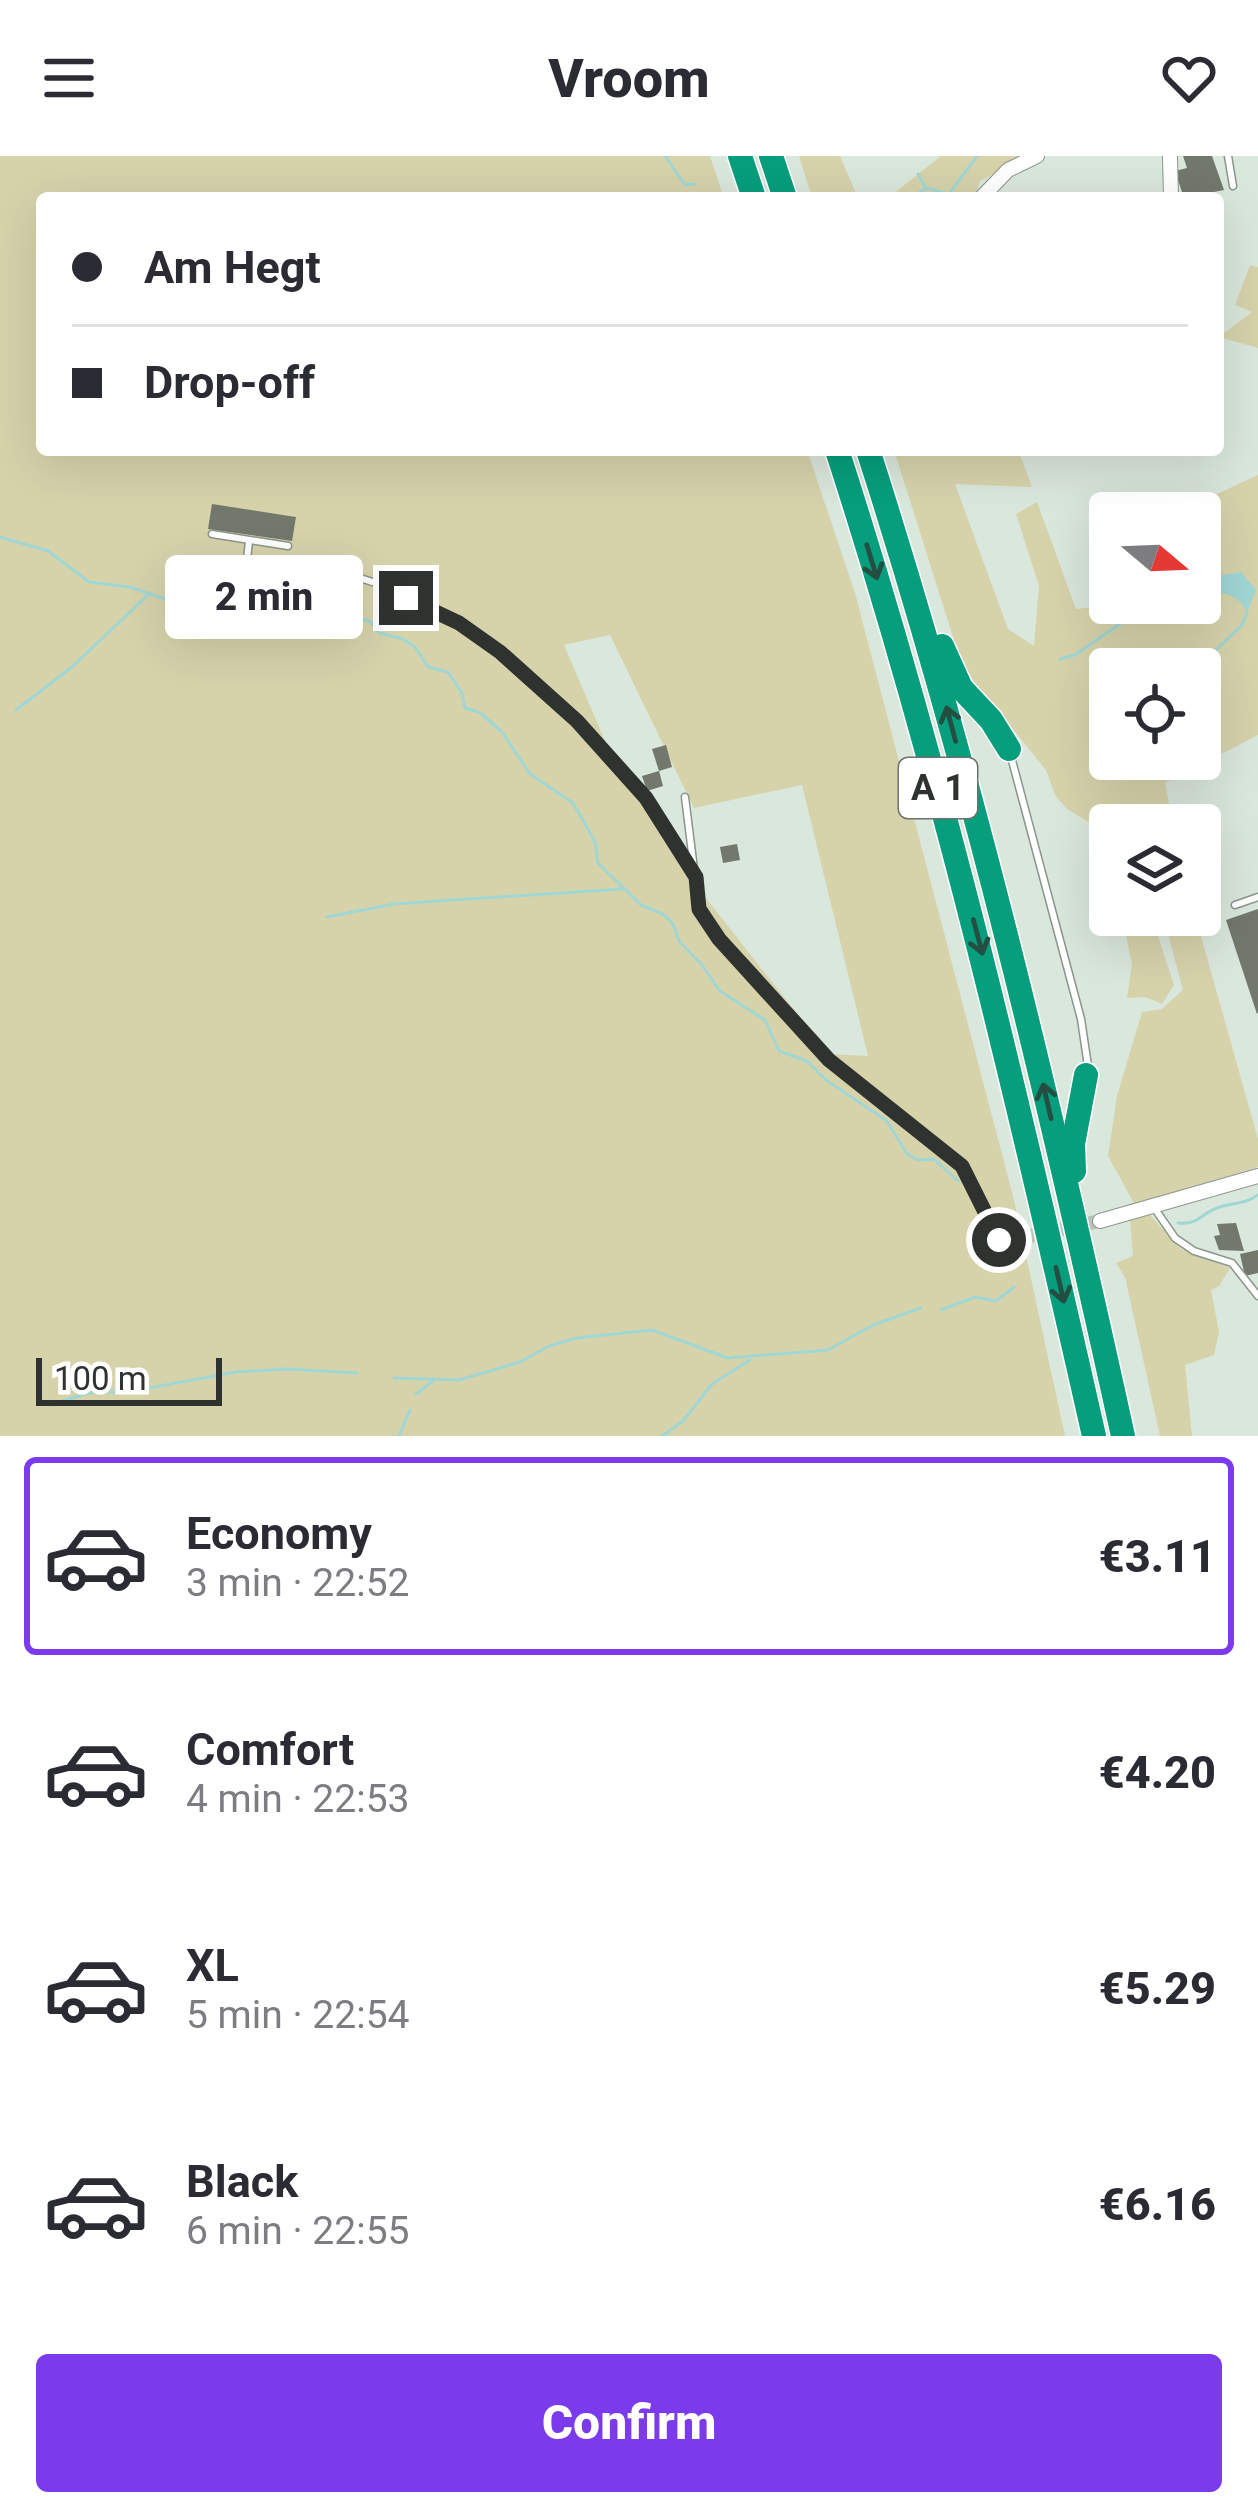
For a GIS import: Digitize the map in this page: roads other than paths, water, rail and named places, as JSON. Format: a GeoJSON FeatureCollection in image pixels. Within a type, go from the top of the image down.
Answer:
{"type":"FeatureCollection","features":[{"type":"Feature","properties":{"kind":"highway"},"geometry":{"type":"LineString","coordinates":[[740,156],[752,192]]}},
{"type":"Feature","properties":{"kind":"highway"},"geometry":{"type":"LineString","coordinates":[[771,156],[783,192]]}},
{"type":"Feature","properties":{"kind":"highway","name":"A 1"},"geometry":{"type":"LineString","coordinates":[[839,456],[905,667],[991,986],[1094,1436]]}},
{"type":"Feature","properties":{"kind":"highway","name":"A 1"},"geometry":{"type":"LineString","coordinates":[[870,456],[906,567],[1018,977],[1123,1436]]}},
{"type":"Feature","properties":{"kind":"highway"},"geometry":{"type":"LineString","coordinates":[[906,567],[962,688],[992,720],[1009,749]]}},
{"type":"Feature","properties":{"kind":"highway"},"geometry":{"type":"LineString","coordinates":[[1075,1215],[1073,1144],[1086,1075]]}},
{"type":"Feature","properties":{"kind":"street"},"geometry":{"type":"LineString","coordinates":[[987,192],[1008,170],[1037,156]]}},
{"type":"Feature","properties":{"kind":"street"},"geometry":{"type":"LineString","coordinates":[[1170,156],[1171,192]]}},
{"type":"Feature","properties":{"kind":"street"},"geometry":{"type":"LineString","coordinates":[[1100,1221],[1258,1176]]}},
{"type":"Feature","properties":{"kind":"street"},"geometry":{"type":"LineString","coordinates":[[999,1240],[1020,1238]]}},
{"type":"Feature","properties":{"kind":"lane"},"geometry":{"type":"LineString","coordinates":[[1228,156],[1233,186]]}},
{"type":"Feature","properties":{"kind":"lane"},"geometry":{"type":"LineString","coordinates":[[212,534],[288,546]]}},
{"type":"Feature","properties":{"kind":"lane"},"geometry":{"type":"LineString","coordinates":[[249,540],[244,567],[324,571],[383,588],[459,623],[500,652],[577,721],[646,798],[696,877]]}},
{"type":"Feature","properties":{"kind":"lane"},"geometry":{"type":"LineString","coordinates":[[1009,749],[1081,1019],[1086,1075]]}},
{"type":"Feature","properties":{"kind":"lane"},"geometry":{"type":"LineString","coordinates":[[685,796],[699,909],[719,939],[829,1060],[962,1166],[999,1240]]}},
{"type":"Feature","properties":{"kind":"lane"},"geometry":{"type":"LineString","coordinates":[[1235,905],[1258,897]]}},
{"type":"Feature","properties":{"kind":"lane"},"geometry":{"type":"LineString","coordinates":[[1154,1207],[1174,1238],[1194,1251],[1232,1263],[1258,1296]]}},
{"type":"Feature","properties":{"kind":"water"},"geometry":{"type":"Polygon","coordinates":[[[1241,572],[1256,590],[1247,613],[1234,597],[1221,594],[1221,575],[1241,572]]]}},
{"type":"Feature","properties":{"kind":"waterway"},"geometry":{"type":"LineString","coordinates":[[665,156],[685,185],[695,184]]}},
{"type":"Feature","properties":{"kind":"waterway"},"geometry":{"type":"LineString","coordinates":[[950,192],[977,156]]}},
{"type":"Feature","properties":{"kind":"waterway"},"geometry":{"type":"LineString","coordinates":[[918,174],[926,188]]}},
{"type":"Feature","properties":{"kind":"waterway"},"geometry":{"type":"LineString","coordinates":[[920,192],[926,188],[941,192]]}},
{"type":"Feature","properties":{"kind":"waterway"},"geometry":{"type":"LineString","coordinates":[[0,537],[48,551],[89,582],[130,587],[197,610],[220,594],[263,615],[325,607],[371,622],[379,633],[415,647],[428,667],[448,672],[462,693],[465,708],[479,712],[502,732],[530,774],[573,803],[595,842],[598,863],[641,905],[673,924],[679,941],[720,991],[765,1020],[779,1051],[807,1061],[826,1080],[887,1121],[907,1154],[918,1160],[934,1159],[958,1181]]}},
{"type":"Feature","properties":{"kind":"waterway"},"geometry":{"type":"LineString","coordinates":[[16,710],[72,667],[150,593]]}},
{"type":"Feature","properties":{"kind":"waterway"},"geometry":{"type":"LineString","coordinates":[[1218,648],[1242,625],[1247,613]]}},
{"type":"Feature","properties":{"kind":"waterway"},"geometry":{"type":"LineString","coordinates":[[1060,659],[1075,655],[1120,624]]}},
{"type":"Feature","properties":{"kind":"waterway"},"geometry":{"type":"LineString","coordinates":[[327,917],[394,904],[622,889]]}},
{"type":"Feature","properties":{"kind":"waterway"},"geometry":{"type":"LineString","coordinates":[[1178,1223],[1258,1195]]}},
{"type":"Feature","properties":{"kind":"waterway"},"geometry":{"type":"LineString","coordinates":[[941,1310],[975,1297],[996,1301],[1014,1287]]}},
{"type":"Feature","properties":{"kind":"waterway"},"geometry":{"type":"LineString","coordinates":[[394,1378],[459,1380],[577,1338],[652,1330],[728,1358],[828,1350],[873,1325],[921,1308]]}},
{"type":"Feature","properties":{"kind":"waterway"},"geometry":{"type":"LineString","coordinates":[[662,1436],[683,1421],[712,1384],[750,1360]]}},
{"type":"Feature","properties":{"kind":"waterway"},"geometry":{"type":"LineString","coordinates":[[49,1405],[92,1392],[127,1392],[236,1372],[357,1373]]}},
{"type":"Feature","properties":{"kind":"waterway"},"geometry":{"type":"LineString","coordinates":[[416,1394],[433,1381]]}},
{"type":"Feature","properties":{"kind":"waterway"},"geometry":{"type":"LineString","coordinates":[[399,1436],[410,1410]]}},
{"type":"Feature","properties":{"kind":"tunnel"},"geometry":{"type":"LineString","coordinates":[[1020,1238],[1100,1221]]}}]}
